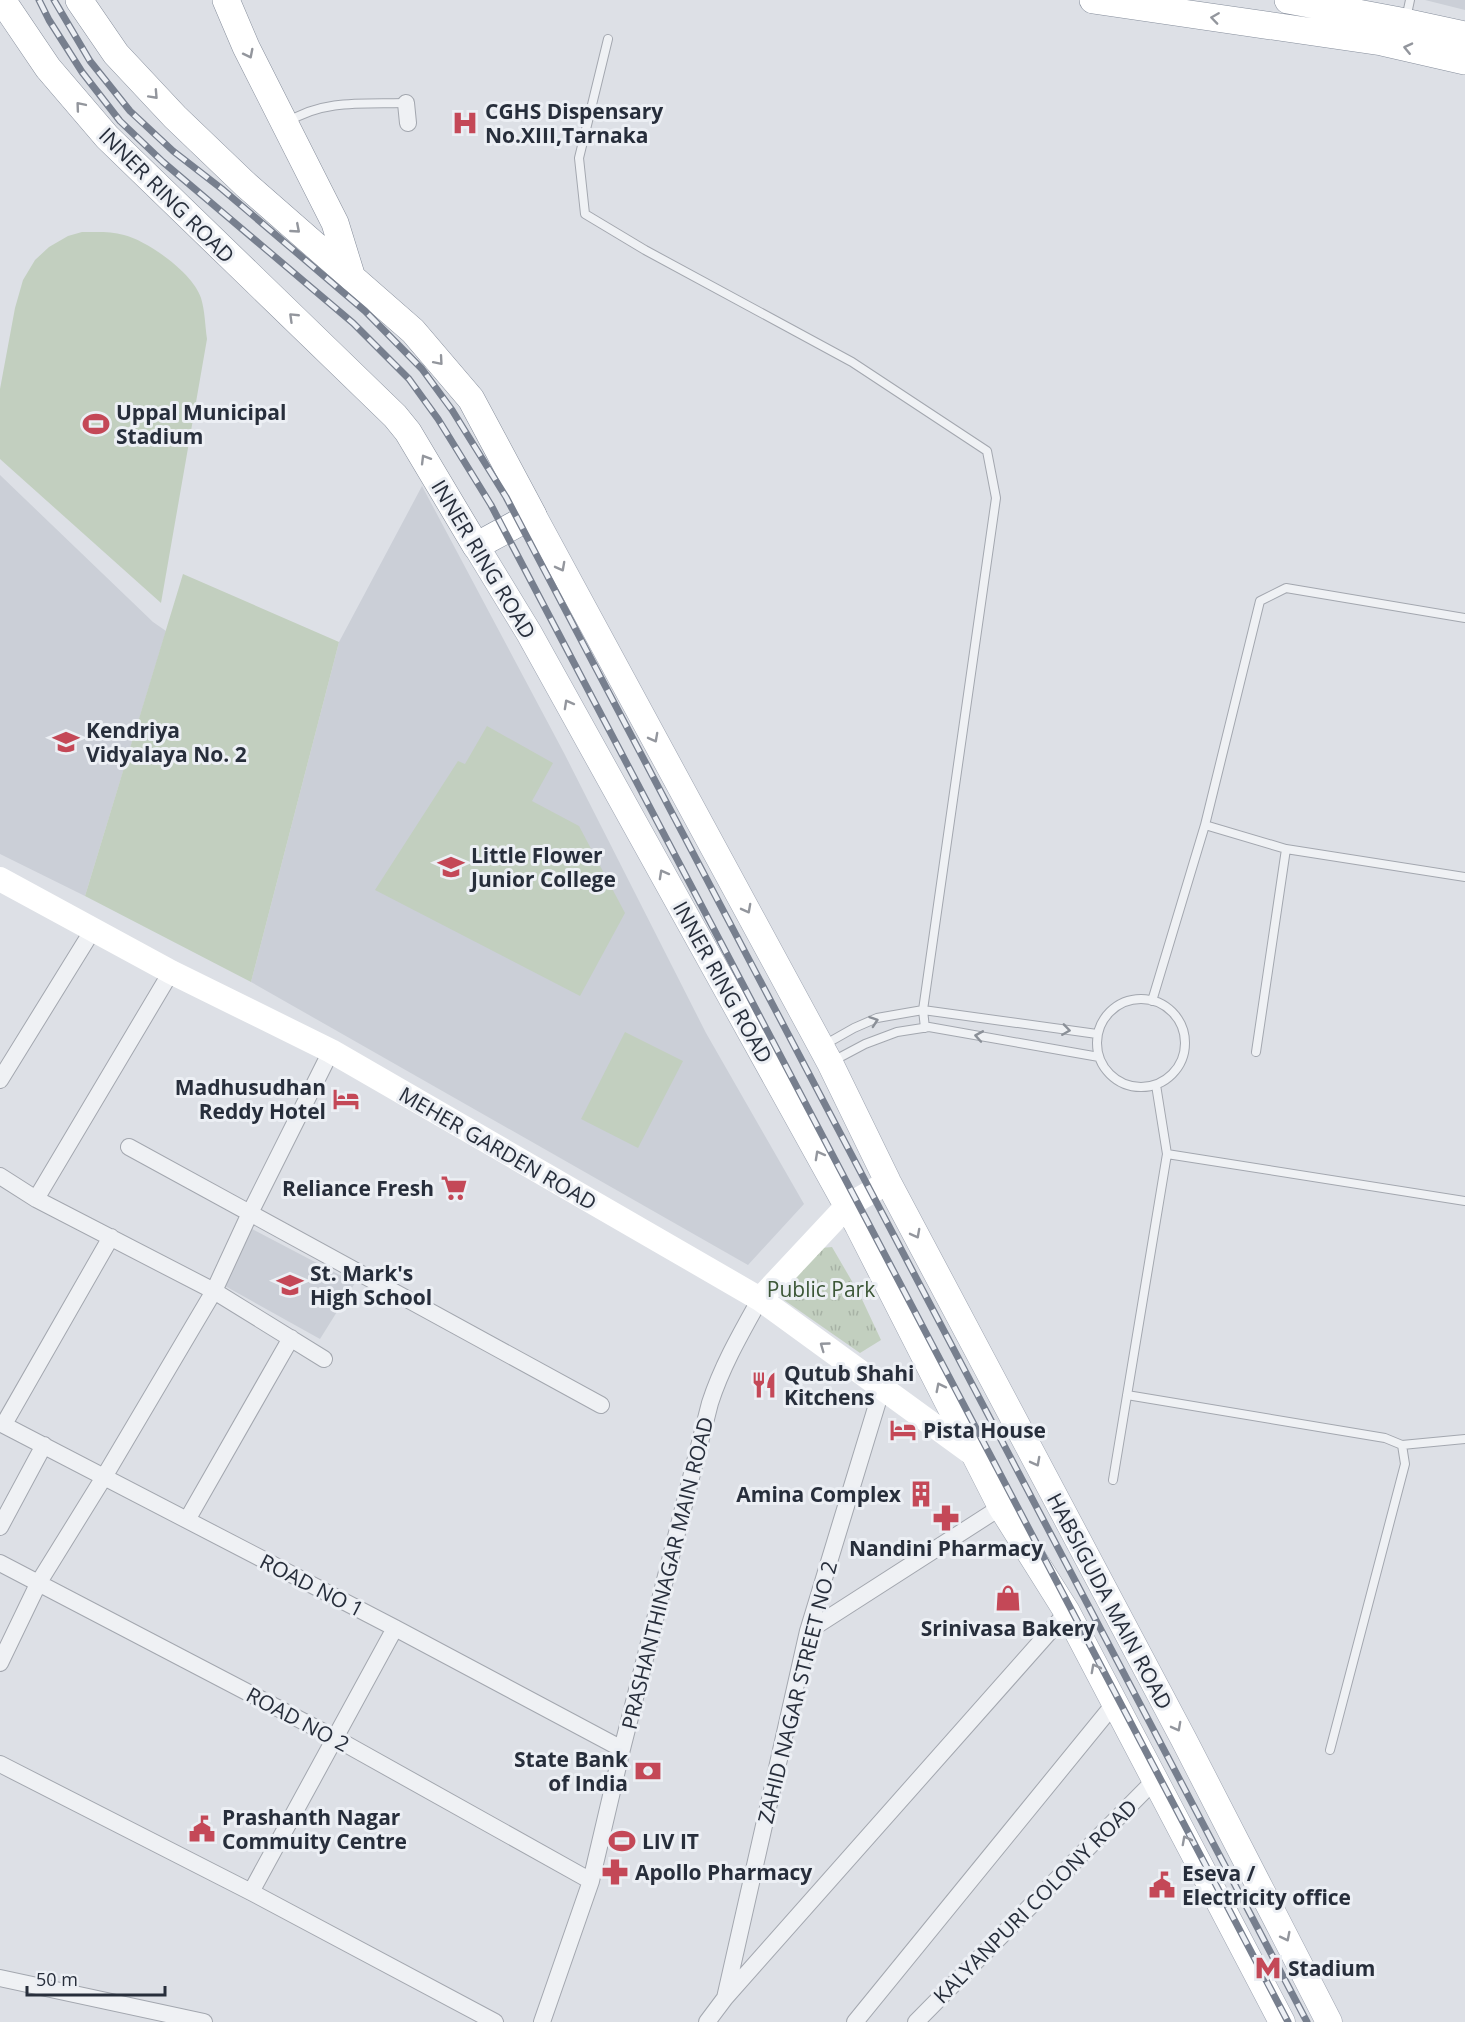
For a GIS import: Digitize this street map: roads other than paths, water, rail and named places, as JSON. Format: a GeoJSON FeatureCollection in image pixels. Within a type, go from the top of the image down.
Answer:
{"type":"FeatureCollection","features":[{"type":"Feature","properties":{"kind":"highway","name":"INNER RING ROAD"},"geometry":{"type":"LineString","coordinates":[[2,0],[48,68],[107,137],[395,416],[408,432],[476,546]]}},
{"type":"Feature","properties":{"kind":"highway"},"geometry":{"type":"LineString","coordinates":[[79,0],[116,54],[174,117],[245,184],[412,331],[471,399],[533,515],[476,546]]}},
{"type":"Feature","properties":{"kind":"highway"},"geometry":{"type":"LineString","coordinates":[[226,0],[246,47],[335,223],[352,278]]}},
{"type":"Feature","properties":{"kind":"highway"},"geometry":{"type":"LineString","coordinates":[[1093,0],[1401,13],[1465,36]]}},
{"type":"Feature","properties":{"kind":"highway"},"geometry":{"type":"LineString","coordinates":[[1291,10],[1382,42],[1465,61]]}},
{"type":"Feature","properties":{"kind":"main road"},"geometry":{"type":"LineString","coordinates":[[533,515],[826,1054],[888,1182]]}},
{"type":"Feature","properties":{"kind":"main road","name":"INNER RING ROAD"},"geometry":{"type":"LineString","coordinates":[[476,546],[535,643],[847,1206]]}},
{"type":"Feature","properties":{"kind":"main road","name":"MEHER GARDEN ROAD"},"geometry":{"type":"LineString","coordinates":[[0,879],[94,928],[171,972],[331,1051],[760,1299],[973,1454]]}},
{"type":"Feature","properties":{"kind":"main road","name":"PRASHANTHINAGAR MAIN ROAD"},"geometry":{"type":"LineString","coordinates":[[760,1299],[847,1206],[888,1182]]}},
{"type":"Feature","properties":{"kind":"main road","name":"HABSIGUDA MAIN ROAD"},"geometry":{"type":"LineString","coordinates":[[888,1182],[1183,1738],[1329,2022]]}},
{"type":"Feature","properties":{"kind":"main road","name":"HABSIGUDA MAIN ROAD"},"geometry":{"type":"LineString","coordinates":[[847,1206],[1001,1507],[1067,1612],[1282,2022]]}},
{"type":"Feature","properties":{"kind":"street"},"geometry":{"type":"LineString","coordinates":[[405,103],[408,123]]}},
{"type":"Feature","properties":{"kind":"street"},"geometry":{"type":"LineString","coordinates":[[0,1080],[94,928]]}},
{"type":"Feature","properties":{"kind":"street"},"geometry":{"type":"LineString","coordinates":[[36,1199],[171,972]]}},
{"type":"Feature","properties":{"kind":"street"},"geometry":{"type":"LineString","coordinates":[[0,1663],[39,1582],[214,1291],[250,1213],[331,1051]]}},
{"type":"Feature","properties":{"kind":"street"},"geometry":{"type":"LineString","coordinates":[[129,1147],[601,1405]]}},
{"type":"Feature","properties":{"kind":"street"},"geometry":{"type":"LineString","coordinates":[[0,1178],[214,1291],[324,1359]]}},
{"type":"Feature","properties":{"kind":"street"},"geometry":{"type":"LineString","coordinates":[[2,1424],[111,1238]]}},
{"type":"Feature","properties":{"kind":"street","name":"PRASHANTHINAGAR MAIN ROAD"},"geometry":{"type":"LineString","coordinates":[[542,2022],[591,1881],[622,1749],[710,1404],[731,1351],[760,1299]]}},
{"type":"Feature","properties":{"kind":"street"},"geometry":{"type":"LineString","coordinates":[[187,1520],[291,1338]]}},
{"type":"Feature","properties":{"kind":"street","name":"ZAHID NAGAR STREET NO 2"},"geometry":{"type":"LineString","coordinates":[[725,1998],[808,1631],[882,1388]]}},
{"type":"Feature","properties":{"kind":"street","name":"ROAD NO 1"},"geometry":{"type":"LineString","coordinates":[[2,1424],[622,1749]]}},
{"type":"Feature","properties":{"kind":"street"},"geometry":{"type":"LineString","coordinates":[[0,1527],[44,1445]]}},
{"type":"Feature","properties":{"kind":"street"},"geometry":{"type":"LineString","coordinates":[[808,1631],[1001,1507]]}},
{"type":"Feature","properties":{"kind":"street","name":"ROAD NO 2"},"geometry":{"type":"LineString","coordinates":[[0,1563],[335,1738],[591,1881]]}},
{"type":"Feature","properties":{"kind":"street"},"geometry":{"type":"LineString","coordinates":[[706,2022],[1067,1612]]}},
{"type":"Feature","properties":{"kind":"street"},"geometry":{"type":"LineString","coordinates":[[251,1892],[395,1628]]}},
{"type":"Feature","properties":{"kind":"street"},"geometry":{"type":"LineString","coordinates":[[855,2022],[1114,1704]]}},
{"type":"Feature","properties":{"kind":"street"},"geometry":{"type":"LineString","coordinates":[[0,1764],[251,1892],[495,2022]]}},
{"type":"Feature","properties":{"kind":"street","name":"KALYANPURI COLONY ROAD"},"geometry":{"type":"LineString","coordinates":[[916,2022],[1154,1781]]}},
{"type":"Feature","properties":{"kind":"street"},"geometry":{"type":"LineString","coordinates":[[0,1978],[204,2022]]}},
{"type":"Feature","properties":{"kind":"lane"},"geometry":{"type":"LineString","coordinates":[[608,39],[579,158],[585,214],[645,250],[852,362],[987,451],[996,498],[923,1010],[925,1028]]}},
{"type":"Feature","properties":{"kind":"lane"},"geometry":{"type":"LineString","coordinates":[[285,124],[299,115],[339,104],[405,103]]}},
{"type":"Feature","properties":{"kind":"lane"},"geometry":{"type":"LineString","coordinates":[[1152,1001],[1205,825],[1260,601],[1286,588],[1465,618]]}},
{"type":"Feature","properties":{"kind":"lane"},"geometry":{"type":"LineString","coordinates":[[1205,825],[1286,849],[1465,877]]}},
{"type":"Feature","properties":{"kind":"lane"},"geometry":{"type":"LineString","coordinates":[[1256,1052],[1286,849]]}},
{"type":"Feature","properties":{"kind":"lane"},"geometry":{"type":"LineString","coordinates":[[1138,999],[1152,1001],[1165,1006],[1182,1028],[1185,1042],[1184,1056],[1178,1068],[1156,1085],[1142,1088],[1128,1086],[1105,1070],[1096,1046],[1097,1034],[1102,1021],[1112,1010],[1138,999]]}},
{"type":"Feature","properties":{"kind":"lane"},"geometry":{"type":"LineString","coordinates":[[826,1054],[854,1028],[877,1018],[923,1010],[1097,1034]]}},
{"type":"Feature","properties":{"kind":"lane"},"geometry":{"type":"LineString","coordinates":[[826,1054],[866,1044],[897,1032],[925,1028],[1099,1057]]}},
{"type":"Feature","properties":{"kind":"lane"},"geometry":{"type":"LineString","coordinates":[[1113,1480],[1167,1154],[1156,1085]]}},
{"type":"Feature","properties":{"kind":"lane"},"geometry":{"type":"LineString","coordinates":[[1167,1154],[1465,1201]]}},
{"type":"Feature","properties":{"kind":"lane"},"geometry":{"type":"LineString","coordinates":[[1126,1395],[1384,1438],[1402,1445],[1465,1439]]}},
{"type":"Feature","properties":{"kind":"lane"},"geometry":{"type":"LineString","coordinates":[[1330,1750],[1405,1464],[1402,1445]]}},
{"type":"Feature","properties":{"kind":"railway"},"geometry":{"type":"LineString","coordinates":[[39,0],[82,72],[120,121],[163,162],[353,323],[409,379],[438,419],[491,505],[1288,2022]]}},
{"type":"Feature","properties":{"kind":"railway"},"geometry":{"type":"LineString","coordinates":[[54,0],[90,61],[130,111],[173,151],[222,189],[365,311],[422,369],[452,410],[506,497],[1307,2022]]}},
{"type":"Feature","properties":{"kind":"place","name":"CGHS Dispensary No.XIII,Tarnaka"},"geometry":{"type":"Point","coordinates":[465,123]}},
{"type":"Feature","properties":{"kind":"place","name":"Uppal Municipal Stadium"},"geometry":{"type":"Point","coordinates":[96,424]}},
{"type":"Feature","properties":{"kind":"place","name":"Kendriya Vidyalaya No. 2"},"geometry":{"type":"Point","coordinates":[66,742]}},
{"type":"Feature","properties":{"kind":"place","name":"Little Flower Junior College"},"geometry":{"type":"Point","coordinates":[451,867]}},
{"type":"Feature","properties":{"kind":"place","name":"Madhusudhan Reddy Hotel"},"geometry":{"type":"Point","coordinates":[346,1099]}},
{"type":"Feature","properties":{"kind":"place","name":"Reliance Fresh"},"geometry":{"type":"Point","coordinates":[454,1188]}},
{"type":"Feature","properties":{"kind":"place","name":"St. Mark's High School"},"geometry":{"type":"Point","coordinates":[290,1285]}},
{"type":"Feature","properties":{"kind":"place","name":"Qutub Shahi Kitchens"},"geometry":{"type":"Point","coordinates":[764,1385]}},
{"type":"Feature","properties":{"kind":"place","name":"Pista House"},"geometry":{"type":"Point","coordinates":[903,1430]}},
{"type":"Feature","properties":{"kind":"place","name":"Amina Complex"},"geometry":{"type":"Point","coordinates":[921,1494]}},
{"type":"Feature","properties":{"kind":"place","name":"Nandini Pharmacy"},"geometry":{"type":"Point","coordinates":[946,1518]}},
{"type":"Feature","properties":{"kind":"place","name":"Srinivasa Bakery"},"geometry":{"type":"Point","coordinates":[1008,1598]}},
{"type":"Feature","properties":{"kind":"place","name":"State Bank of India"},"geometry":{"type":"Point","coordinates":[648,1771]}},
{"type":"Feature","properties":{"kind":"place","name":"Prashanth Nagar Commuity Centre"},"geometry":{"type":"Point","coordinates":[202,1829]}},
{"type":"Feature","properties":{"kind":"place","name":"LIV IT"},"geometry":{"type":"Point","coordinates":[622,1841]}},
{"type":"Feature","properties":{"kind":"place","name":"Apollo Pharmacy"},"geometry":{"type":"Point","coordinates":[615,1872]}},
{"type":"Feature","properties":{"kind":"place","name":"Eseva / Electricity office"},"geometry":{"type":"Point","coordinates":[1162,1885]}},
{"type":"Feature","properties":{"kind":"place","name":"Stadium"},"geometry":{"type":"Point","coordinates":[1268,1968]}},
{"type":"Feature","properties":{"kind":"park label","name":"Public Park"},"geometry":{"type":"Point","coordinates":[821,1289]}}]}
